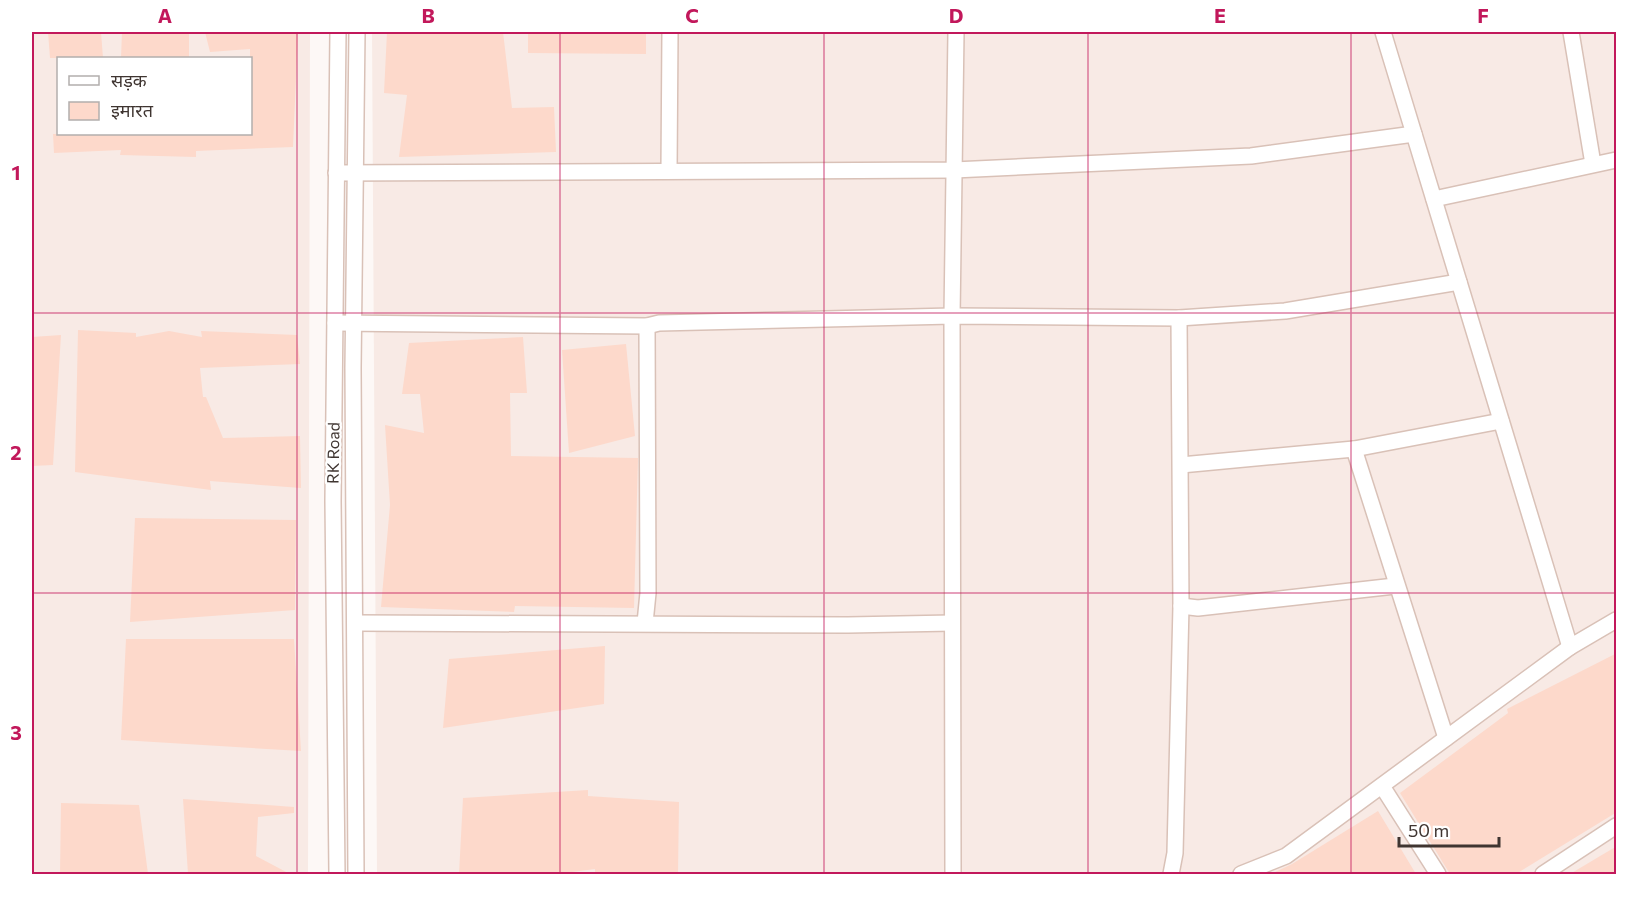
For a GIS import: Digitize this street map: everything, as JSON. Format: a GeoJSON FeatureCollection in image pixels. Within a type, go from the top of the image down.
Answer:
{"type":"FeatureCollection","features":[{"type":"Feature","properties":{"kind":"street","name":"RK Road"},"geometry":{"type":"LineString","coordinates":[[337,874],[333,501],[338,32]]}},
{"type":"Feature","properties":{"kind":"street","name":"RK Road"},"geometry":{"type":"LineString","coordinates":[[356,874],[354,323],[357,32]]}},
{"type":"Feature","properties":{"kind":"street"},"geometry":{"type":"LineString","coordinates":[[669,171],[670,32]]}},
{"type":"Feature","properties":{"kind":"street"},"geometry":{"type":"LineString","coordinates":[[953,874],[952,316],[956,32]]}},
{"type":"Feature","properties":{"kind":"street"},"geometry":{"type":"LineString","coordinates":[[1383,32],[1569,647]]}},
{"type":"Feature","properties":{"kind":"street"},"geometry":{"type":"LineString","coordinates":[[1571,32],[1593,164]]}},
{"type":"Feature","properties":{"kind":"street"},"geometry":{"type":"LineString","coordinates":[[336,173],[954,170],[1251,156],[1414,134]]}},
{"type":"Feature","properties":{"kind":"street"},"geometry":{"type":"LineString","coordinates":[[1434,199],[1617,160]]}},
{"type":"Feature","properties":{"kind":"street"},"geometry":{"type":"LineString","coordinates":[[335,323],[647,326],[659,323],[952,316],[1179,318],[1285,310],[1459,282]]}},
{"type":"Feature","properties":{"kind":"street"},"geometry":{"type":"LineString","coordinates":[[1171,874],[1175,854],[1180,606],[1179,318]]}},
{"type":"Feature","properties":{"kind":"street"},"geometry":{"type":"LineString","coordinates":[[645,623],[648,593],[647,326]]}},
{"type":"Feature","properties":{"kind":"street"},"geometry":{"type":"LineString","coordinates":[[1181,465],[1354,449],[1501,421]]}},
{"type":"Feature","properties":{"kind":"street"},"geometry":{"type":"LineString","coordinates":[[1354,449],[1395,586],[1446,738]]}},
{"type":"Feature","properties":{"kind":"street"},"geometry":{"type":"LineString","coordinates":[[1180,606],[1198,608],[1395,586]]}},
{"type":"Feature","properties":{"kind":"street"},"geometry":{"type":"LineString","coordinates":[[1241,874],[1286,856],[1569,647],[1617,620]]}},
{"type":"Feature","properties":{"kind":"street"},"geometry":{"type":"LineString","coordinates":[[356,623],[848,625],[952,623]]}},
{"type":"Feature","properties":{"kind":"street"},"geometry":{"type":"LineString","coordinates":[[1382,786],[1438,874]]}},
{"type":"Feature","properties":{"kind":"street"},"geometry":{"type":"LineString","coordinates":[[1543,874],[1617,826]]}},
{"type":"Feature","properties":{"kind":"shaded area"},"geometry":{"type":"Polygon","coordinates":[[[32,32],[310,32],[308,874],[32,874],[32,32]]]}},
{"type":"Feature","properties":{"kind":"shaded area"},"geometry":{"type":"Polygon","coordinates":[[[372,32],[1616,32],[1616,874],[377,874],[372,32]]]}},
{"type":"Feature","properties":{"kind":"building"},"geometry":{"type":"Polygon","coordinates":[[[48,32],[101,32],[103,57],[50,58],[48,32]]]}},
{"type":"Feature","properties":{"kind":"building"},"geometry":{"type":"Polygon","coordinates":[[[122,32],[189,32],[189,57],[121,57],[122,32]]]}},
{"type":"Feature","properties":{"kind":"building"},"geometry":{"type":"Polygon","coordinates":[[[205,32],[298,32],[293,147],[196,151],[196,157],[120,155],[121,150],[54,153],[53,134],[252,135],[252,57],[250,57],[250,49],[210,52],[205,32]]]}},
{"type":"Feature","properties":{"kind":"building"},"geometry":{"type":"Polygon","coordinates":[[[387,32],[503,32],[512,108],[554,107],[556,152],[399,157],[407,95],[384,93],[387,32]]]}},
{"type":"Feature","properties":{"kind":"building"},"geometry":{"type":"Polygon","coordinates":[[[528,32],[646,32],[646,54],[528,53],[528,32]]]}},
{"type":"Feature","properties":{"kind":"building"},"geometry":{"type":"Polygon","coordinates":[[[78,330],[136,333],[136,337],[169,331],[202,337],[201,331],[297,335],[300,364],[200,368],[203,397],[206,397],[223,438],[300,436],[301,488],[210,481],[211,490],[75,472],[78,330]]]}},
{"type":"Feature","properties":{"kind":"building"},"geometry":{"type":"Polygon","coordinates":[[[61,335],[53,465],[32,466],[32,337],[61,335]]]}},
{"type":"Feature","properties":{"kind":"building"},"geometry":{"type":"Polygon","coordinates":[[[523,337],[527,393],[510,393],[511,456],[638,458],[634,608],[515,606],[514,612],[381,607],[390,505],[385,425],[424,433],[420,394],[402,394],[409,343],[523,337]]]}},
{"type":"Feature","properties":{"kind":"building"},"geometry":{"type":"Polygon","coordinates":[[[626,344],[635,436],[569,453],[562,350],[626,344]]]}},
{"type":"Feature","properties":{"kind":"building"},"geometry":{"type":"Polygon","coordinates":[[[135,518],[296,520],[295,610],[130,622],[135,518]]]}},
{"type":"Feature","properties":{"kind":"building"},"geometry":{"type":"Polygon","coordinates":[[[126,639],[294,639],[301,751],[121,740],[126,639]]]}},
{"type":"Feature","properties":{"kind":"building"},"geometry":{"type":"Polygon","coordinates":[[[605,646],[604,704],[443,728],[449,659],[605,646]]]}},
{"type":"Feature","properties":{"kind":"building"},"geometry":{"type":"Polygon","coordinates":[[[1617,653],[1617,812],[1516,874],[1450,874],[1400,793],[1508,713],[1507,709],[1617,653]]]}},
{"type":"Feature","properties":{"kind":"building"},"geometry":{"type":"Polygon","coordinates":[[[588,790],[588,796],[679,802],[678,874],[595,874],[595,869],[557,874],[459,874],[463,798],[588,790]]]}},
{"type":"Feature","properties":{"kind":"building"},"geometry":{"type":"Polygon","coordinates":[[[183,799],[294,807],[294,813],[258,817],[256,856],[290,874],[188,874],[183,799]]]}},
{"type":"Feature","properties":{"kind":"building"},"geometry":{"type":"Polygon","coordinates":[[[61,803],[139,805],[148,874],[60,874],[61,803]]]}},
{"type":"Feature","properties":{"kind":"building"},"geometry":{"type":"Polygon","coordinates":[[[1378,811],[1416,874],[1271,874],[1292,864],[1378,811]]]}},
{"type":"Feature","properties":{"kind":"building"},"geometry":{"type":"Polygon","coordinates":[[[1617,846],[1617,874],[1570,874],[1617,846]]]}}]}
